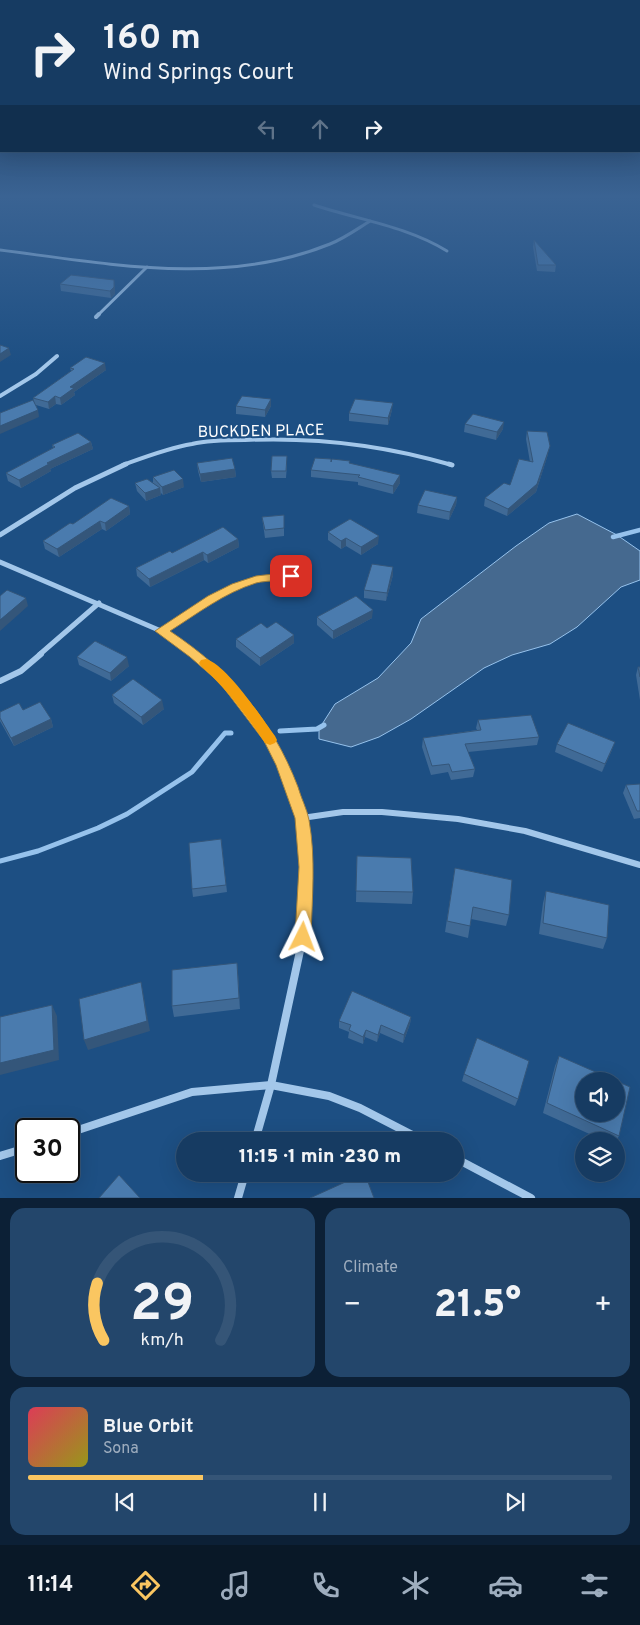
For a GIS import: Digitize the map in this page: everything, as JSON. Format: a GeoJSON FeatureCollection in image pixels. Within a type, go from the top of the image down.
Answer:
{"type":"FeatureCollection","features":[{"type":"Feature","properties":{"kind":"street"},"geometry":{"type":"LineString","coordinates":[[16,252],[147,268],[210,268],[263,263],[307,252]]}},
{"type":"Feature","properties":{"kind":"street"},"geometry":{"type":"LineString","coordinates":[[96,317],[147,268]]}},
{"type":"Feature","properties":{"kind":"street"},"geometry":{"type":"LineString","coordinates":[[0,396],[36,374],[57,356]]}},
{"type":"Feature","properties":{"kind":"street","name":"BUCKDEN PLACE"},"geometry":{"type":"LineString","coordinates":[[0,535],[100,475],[193,443],[242,440],[323,440],[358,443],[417,454],[452,465]]}},
{"type":"Feature","properties":{"kind":"street"},"geometry":{"type":"LineString","coordinates":[[0,562],[161,631],[194,654],[224,680],[247,707],[269,738],[282,765],[302,818],[306,867],[303,937],[271,1085],[257,1132]]}},
{"type":"Feature","properties":{"kind":"street"},"geometry":{"type":"LineString","coordinates":[[161,631],[212,599],[236,587],[256,579],[291,576]]}},
{"type":"Feature","properties":{"kind":"street"},"geometry":{"type":"LineString","coordinates":[[0,681],[21,671],[99,603]]}},
{"type":"Feature","properties":{"kind":"street"},"geometry":{"type":"LineString","coordinates":[[302,818],[342,812],[382,812],[450,818],[525,831],[640,865]]}},
{"type":"Feature","properties":{"kind":"street"},"geometry":{"type":"LineString","coordinates":[[80,1129],[192,1092],[271,1085],[329,1096],[360,1108],[407,1132]]}},
{"type":"Feature","properties":{"kind":"street"},"geometry":{"type":"LineString","coordinates":[[0,1156],[15,1151]]}},
{"type":"Feature","properties":{"kind":"street"},"geometry":{"type":"LineString","coordinates":[[464,1163],[531,1198]]}},
{"type":"Feature","properties":{"kind":"street"},"geometry":{"type":"LineString","coordinates":[[238,1198],[243,1182]]}},
{"type":"Feature","properties":{"kind":"water"},"geometry":{"type":"Polygon","coordinates":[[[577,514],[617,535],[640,551],[640,580],[621,587],[577,627],[550,644],[512,655],[484,668],[411,719],[379,737],[351,747],[319,739],[319,729],[335,704],[378,678],[411,643],[421,619],[549,523],[577,514]]]}},
{"type":"Feature","properties":{"kind":"building"},"geometry":{"type":"Polygon","coordinates":[[[536,252],[544,252],[556,265],[538,265],[536,252]]]}},
{"type":"Feature","properties":{"kind":"building"},"geometry":{"type":"Polygon","coordinates":[[[71,275],[114,280],[114,287],[110,291],[60,284],[71,275]]]}},
{"type":"Feature","properties":{"kind":"building"},"geometry":{"type":"Polygon","coordinates":[[[0,345],[9,348],[0,354],[0,345]]]}},
{"type":"Feature","properties":{"kind":"building"},"geometry":{"type":"Polygon","coordinates":[[[86,357],[105,363],[70,387],[74,388],[60,398],[55,396],[48,402],[33,398],[74,369],[70,368],[86,357]]]}},
{"type":"Feature","properties":{"kind":"building"},"geometry":{"type":"Polygon","coordinates":[[[242,396],[271,399],[265,410],[236,406],[242,396]]]}},
{"type":"Feature","properties":{"kind":"building"},"geometry":{"type":"Polygon","coordinates":[[[355,399],[393,403],[388,418],[349,413],[355,399]]]}},
{"type":"Feature","properties":{"kind":"building"},"geometry":{"type":"Polygon","coordinates":[[[33,400],[38,410],[0,426],[0,413],[33,400]]]}},
{"type":"Feature","properties":{"kind":"building"},"geometry":{"type":"Polygon","coordinates":[[[473,414],[504,422],[497,432],[465,424],[473,414]]]}},
{"type":"Feature","properties":{"kind":"building"},"geometry":{"type":"Polygon","coordinates":[[[527,431],[547,432],[550,446],[537,484],[508,509],[485,498],[504,483],[510,485],[519,459],[533,462],[527,431]]]}},
{"type":"Feature","properties":{"kind":"building"},"geometry":{"type":"Polygon","coordinates":[[[78,433],[91,442],[47,463],[49,464],[19,480],[6,473],[55,447],[52,445],[78,433]]]}},
{"type":"Feature","properties":{"kind":"building"},"geometry":{"type":"Polygon","coordinates":[[[272,456],[287,456],[286,471],[271,471],[272,456]]]}},
{"type":"Feature","properties":{"kind":"building"},"geometry":{"type":"Polygon","coordinates":[[[232,458],[235,469],[200,474],[197,463],[232,458]]]}},
{"type":"Feature","properties":{"kind":"building"},"geometry":{"type":"Polygon","coordinates":[[[315,458],[331,459],[331,462],[332,459],[350,461],[349,463],[400,475],[393,486],[358,477],[360,475],[311,470],[315,458]]]}},
{"type":"Feature","properties":{"kind":"building"},"geometry":{"type":"Polygon","coordinates":[[[174,470],[183,479],[162,487],[153,477],[174,470]]]}},
{"type":"Feature","properties":{"kind":"building"},"geometry":{"type":"Polygon","coordinates":[[[147,479],[160,488],[145,493],[135,483],[147,479]]]}},
{"type":"Feature","properties":{"kind":"building"},"geometry":{"type":"Polygon","coordinates":[[[425,490],[457,497],[450,512],[418,505],[425,490]]]}},
{"type":"Feature","properties":{"kind":"building"},"geometry":{"type":"Polygon","coordinates":[[[111,498],[129,506],[105,523],[100,521],[57,549],[43,541],[70,523],[73,524],[111,498]]]}},
{"type":"Feature","properties":{"kind":"building"},"geometry":{"type":"Polygon","coordinates":[[[284,515],[284,528],[265,530],[262,517],[284,515]]]}},
{"type":"Feature","properties":{"kind":"building"},"geometry":{"type":"Polygon","coordinates":[[[350,519],[379,536],[361,547],[346,538],[341,541],[328,532],[350,519]]]}},
{"type":"Feature","properties":{"kind":"building"},"geometry":{"type":"Polygon","coordinates":[[[223,527],[238,539],[207,555],[203,552],[149,579],[136,568],[170,551],[172,553],[223,527]]]}},
{"type":"Feature","properties":{"kind":"building"},"geometry":{"type":"Polygon","coordinates":[[[372,564],[393,567],[387,593],[364,590],[372,564]]]}},
{"type":"Feature","properties":{"kind":"building"},"geometry":{"type":"Polygon","coordinates":[[[7,590],[26,598],[0,620],[0,596],[7,590]]]}},
{"type":"Feature","properties":{"kind":"building"},"geometry":{"type":"Polygon","coordinates":[[[356,596],[373,610],[333,631],[317,617],[356,596]]]}},
{"type":"Feature","properties":{"kind":"building"},"geometry":{"type":"Polygon","coordinates":[[[276,622],[294,635],[260,658],[236,639],[261,623],[267,628],[276,622]]]}},
{"type":"Feature","properties":{"kind":"building"},"geometry":{"type":"Polygon","coordinates":[[[95,641],[127,657],[110,673],[77,657],[95,641]]]}},
{"type":"Feature","properties":{"kind":"building"},"geometry":{"type":"Polygon","coordinates":[[[133,679],[162,700],[141,717],[112,695],[133,679]]]}},
{"type":"Feature","properties":{"kind":"building"},"geometry":{"type":"Polygon","coordinates":[[[40,702],[51,719],[11,738],[0,718],[0,712],[19,703],[23,710],[40,702]]]}},
{"type":"Feature","properties":{"kind":"building"},"geometry":{"type":"Polygon","coordinates":[[[531,715],[539,737],[465,744],[475,769],[452,772],[449,764],[432,766],[423,738],[481,730],[478,720],[531,715]]]}},
{"type":"Feature","properties":{"kind":"building"},"geometry":{"type":"Polygon","coordinates":[[[568,723],[615,742],[605,764],[557,744],[568,723]]]}},
{"type":"Feature","properties":{"kind":"building"},"geometry":{"type":"Polygon","coordinates":[[[640,784],[640,811],[637,811],[626,785],[640,784]]]}},
{"type":"Feature","properties":{"kind":"building"},"geometry":{"type":"Polygon","coordinates":[[[221,839],[226,885],[192,889],[189,843],[221,839]]]}},
{"type":"Feature","properties":{"kind":"building"},"geometry":{"type":"Polygon","coordinates":[[[357,856],[411,858],[413,892],[356,891],[357,856]]]}},
{"type":"Feature","properties":{"kind":"building"},"geometry":{"type":"Polygon","coordinates":[[[455,868],[512,880],[509,915],[473,907],[470,926],[447,921],[455,868]]]}},
{"type":"Feature","properties":{"kind":"building"},"geometry":{"type":"Polygon","coordinates":[[[546,891],[609,905],[607,938],[543,923],[546,891]]]}},
{"type":"Feature","properties":{"kind":"building"},"geometry":{"type":"Polygon","coordinates":[[[237,963],[239,998],[172,1006],[172,970],[237,963]]]}},
{"type":"Feature","properties":{"kind":"building"},"geometry":{"type":"Polygon","coordinates":[[[141,982],[147,1021],[84,1040],[79,999],[141,982]]]}},
{"type":"Feature","properties":{"kind":"building"},"geometry":{"type":"Polygon","coordinates":[[[352,991],[411,1017],[404,1035],[381,1025],[378,1035],[366,1030],[363,1037],[349,1030],[351,1025],[339,1021],[352,991]]]}},
{"type":"Feature","properties":{"kind":"building"},"geometry":{"type":"Polygon","coordinates":[[[52,1005],[54,1050],[0,1063],[0,1017],[52,1005]]]}},
{"type":"Feature","properties":{"kind":"building"},"geometry":{"type":"Polygon","coordinates":[[[477,1038],[529,1061],[518,1099],[464,1074],[477,1038]]]}},
{"type":"Feature","properties":{"kind":"building"},"geometry":{"type":"Polygon","coordinates":[[[559,1056],[596,1072],[575,1072],[575,1116],[547,1103],[559,1056]]]}},
{"type":"Feature","properties":{"kind":"building"},"geometry":{"type":"Polygon","coordinates":[[[625,1085],[630,1087],[625,1109],[625,1085]]]}},
{"type":"Feature","properties":{"kind":"building"},"geometry":{"type":"Polygon","coordinates":[[[588,1122],[622,1122],[620,1132],[610,1132],[588,1122]]]}},
{"type":"Feature","properties":{"kind":"building"},"geometry":{"type":"Polygon","coordinates":[[[119,1175],[140,1198],[99,1198],[119,1175]]]}},
{"type":"Feature","properties":{"kind":"building"},"geometry":{"type":"Polygon","coordinates":[[[345,1182],[368,1182],[374,1198],[310,1198],[345,1182]]]}},
{"type":"Feature","properties":{"kind":"waterway"},"geometry":{"type":"LineString","coordinates":[[613,537],[640,530]]}},
{"type":"Feature","properties":{"kind":"waterway"},"geometry":{"type":"LineString","coordinates":[[280,731],[317,729],[324,725]]}},
{"type":"Feature","properties":{"kind":"waterway"},"geometry":{"type":"LineString","coordinates":[[0,861],[38,851],[98,828],[127,814],[192,772],[225,733],[231,733]]}},
{"type":"Feature","properties":{"kind":"slow traffic"},"geometry":{"type":"LineString","coordinates":[[206,663],[224,680],[247,707],[270,740]]}},
{"type":"Feature","properties":{"kind":"route"},"geometry":{"type":"LineString","coordinates":[[291,576],[256,579],[236,587],[212,599],[161,631],[194,654],[224,680],[247,707],[269,738],[282,765],[302,818],[306,867],[303,937]]}}]}
